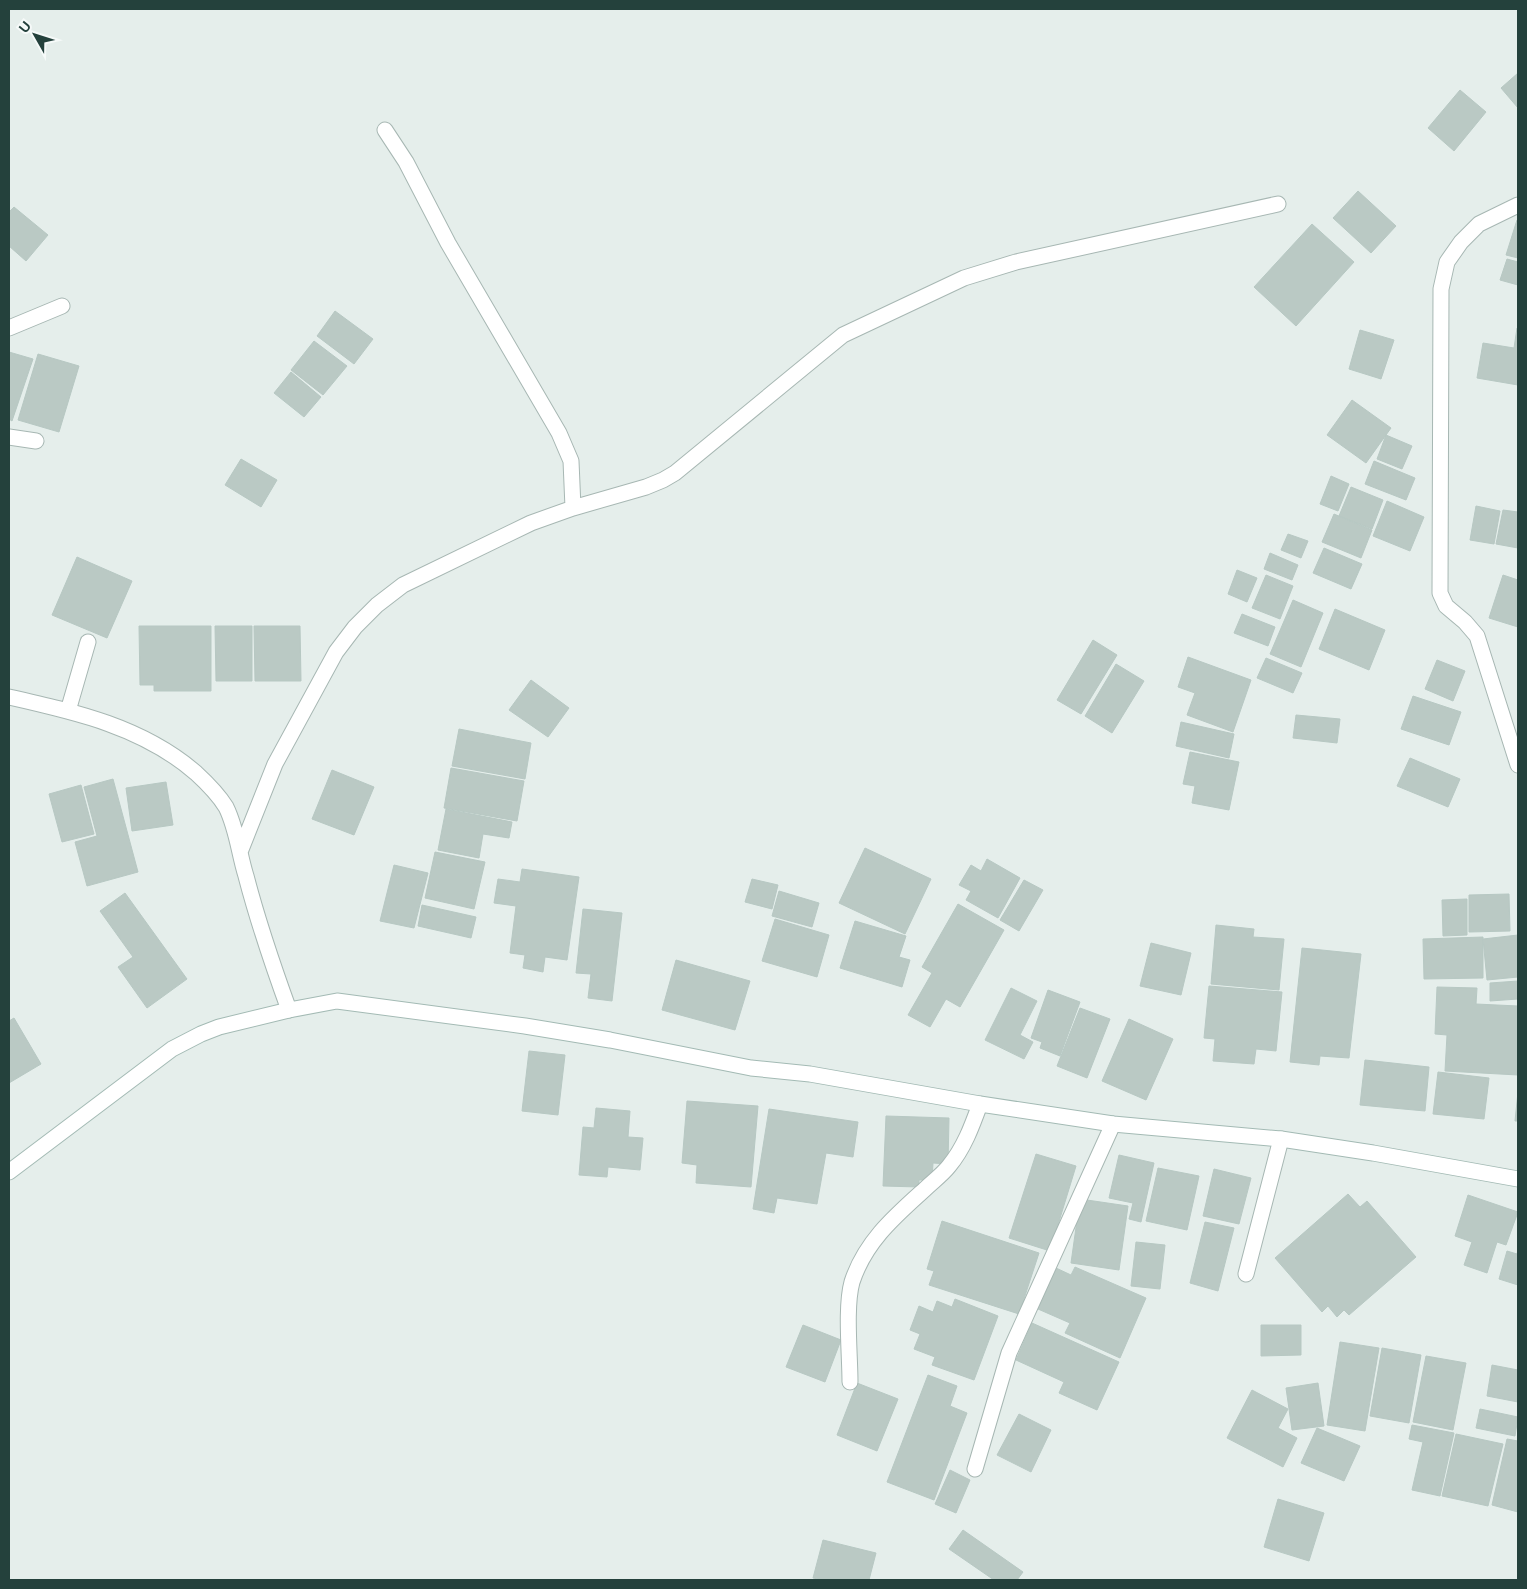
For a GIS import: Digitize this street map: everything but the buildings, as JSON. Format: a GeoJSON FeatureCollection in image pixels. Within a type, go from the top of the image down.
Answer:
{"type":"FeatureCollection","features":[{"type":"Feature","properties":{"kind":"street"},"geometry":{"type":"LineString","coordinates":[[384,130],[406,162],[448,244],[559,433],[571,461],[573,508]]}},
{"type":"Feature","properties":{"kind":"street"},"geometry":{"type":"LineString","coordinates":[[240,852],[275,764],[336,652],[355,627],[376,605],[403,585],[531,523],[573,508],[646,488],[663,480],[675,473],[843,335],[964,278],[1016,262],[1278,204]]}},
{"type":"Feature","properties":{"kind":"street"},"geometry":{"type":"LineString","coordinates":[[1518,205],[1479,224],[1461,242],[1447,262],[1441,289],[1440,554],[1440,593],[1446,606],[1466,622],[1477,636],[1518,765]]}},
{"type":"Feature","properties":{"kind":"street"},"geometry":{"type":"LineString","coordinates":[[9,328],[62,306]]}},
{"type":"Feature","properties":{"kind":"street"},"geometry":{"type":"LineString","coordinates":[[9,437],[36,441]]}},
{"type":"Feature","properties":{"kind":"street"},"geometry":{"type":"LineString","coordinates":[[68,711],[88,642]]}},
{"type":"Feature","properties":{"kind":"street"},"geometry":{"type":"LineString","coordinates":[[9,697],[68,711],[110,724],[142,738],[177,757],[218,794],[227,809],[236,832],[263,939],[289,1010]]}},
{"type":"Feature","properties":{"kind":"street"},"geometry":{"type":"LineString","coordinates":[[9,1172],[172,1049],[219,1027],[289,1010],[337,1001],[363,1003],[610,1040],[751,1068],[810,1074],[980,1104],[1113,1124],[1281,1139],[1373,1153],[1518,1179]]}},
{"type":"Feature","properties":{"kind":"street"},"geometry":{"type":"LineString","coordinates":[[850,1382],[849,1305],[852,1283],[859,1266],[870,1245],[886,1225],[948,1167],[957,1155],[980,1104]]}},
{"type":"Feature","properties":{"kind":"street"},"geometry":{"type":"LineString","coordinates":[[974,1468],[1009,1354],[1113,1124]]}},
{"type":"Feature","properties":{"kind":"street"},"geometry":{"type":"LineString","coordinates":[[1246,1274],[1281,1139]]}}]}
